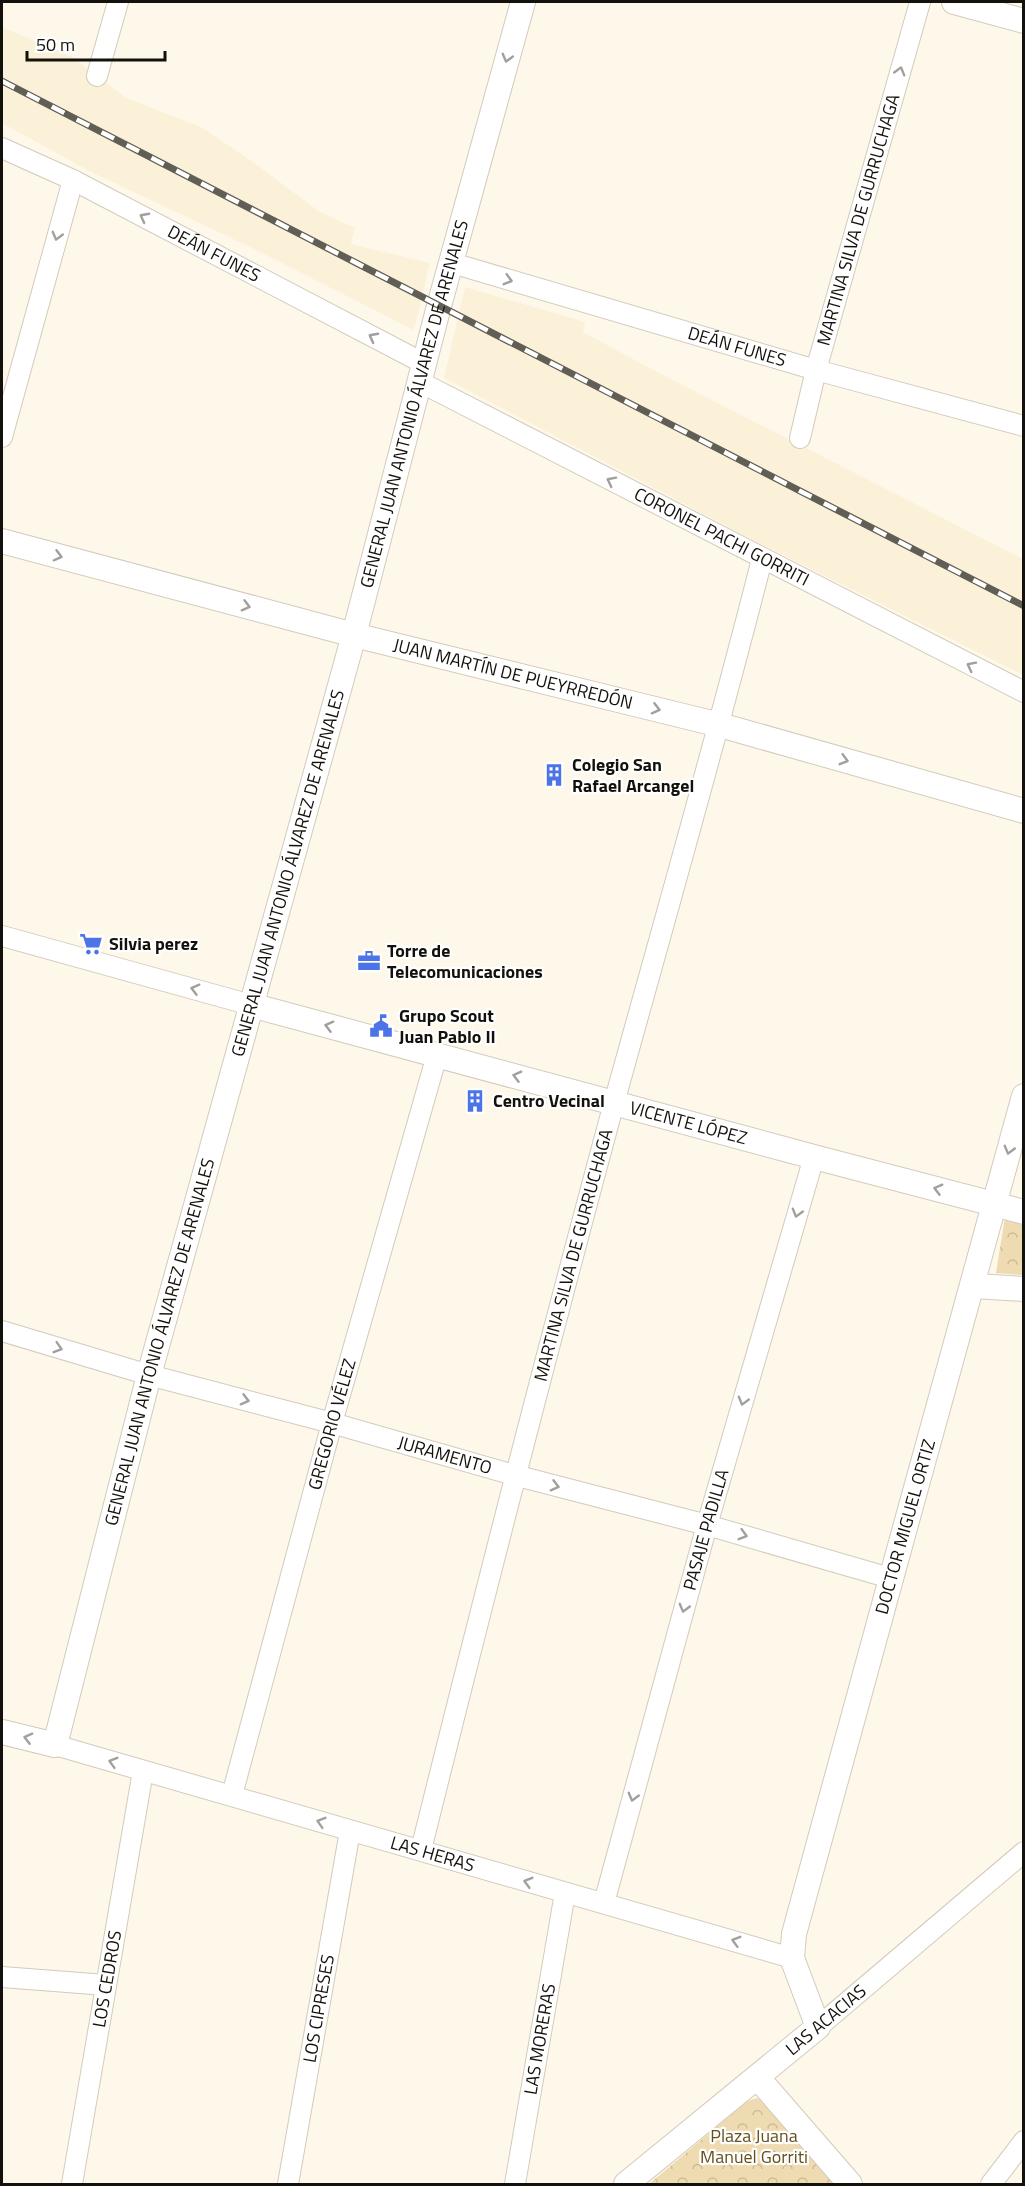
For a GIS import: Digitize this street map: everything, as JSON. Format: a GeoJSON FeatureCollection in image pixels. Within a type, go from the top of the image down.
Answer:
{"type":"FeatureCollection","features":[{"type":"Feature","properties":{"kind":"street"},"geometry":{"type":"LineString","coordinates":[[97,76],[118,2]]}},
{"type":"Feature","properties":{"kind":"street","name":"GENERAL JUAN ANTONIO ÁLVAREZ DE ARENALES"},"geometry":{"type":"LineString","coordinates":[[55,1745],[149,1375],[354,635],[422,373],[523,2]]}},
{"type":"Feature","properties":{"kind":"street","name":"MARTINA SILVA DE GURRUCHAGA"},"geometry":{"type":"LineString","coordinates":[[800,438],[816,370],[920,2]]}},
{"type":"Feature","properties":{"kind":"street"},"geometry":{"type":"LineString","coordinates":[[954,2],[1023,21]]}},
{"type":"Feature","properties":{"kind":"street","name":"DEÁN FUNES"},"geometry":{"type":"LineString","coordinates":[[2,148],[73,180],[422,373]]}},
{"type":"Feature","properties":{"kind":"street"},"geometry":{"type":"LineString","coordinates":[[2,437],[73,180]]}},
{"type":"Feature","properties":{"kind":"street","name":"DEÁN FUNES"},"geometry":{"type":"LineString","coordinates":[[452,263],[816,370],[1023,426]]}},
{"type":"Feature","properties":{"kind":"street","name":"CORONEL PACHI GORRITI"},"geometry":{"type":"LineString","coordinates":[[422,373],[762,559],[1023,692]]}},
{"type":"Feature","properties":{"kind":"street","name":"JUAN MARTÍN DE PUEYRREDÓN"},"geometry":{"type":"LineString","coordinates":[[2,541],[354,635],[720,725],[1023,811]]}},
{"type":"Feature","properties":{"kind":"street","name":"MARTINA SILVA DE GURRUCHAGA"},"geometry":{"type":"LineString","coordinates":[[421,1850],[514,1475],[720,725],[762,559]]}},
{"type":"Feature","properties":{"kind":"street","name":"VICENTE LÓPEZ"},"geometry":{"type":"LineString","coordinates":[[2,936],[1023,1212]]}},
{"type":"Feature","properties":{"kind":"street","name":"GREGORIO VÉLEZ"},"geometry":{"type":"LineString","coordinates":[[232,1795],[332,1423],[437,1055]]}},
{"type":"Feature","properties":{"kind":"street","name":"DOCTOR MIGUEL ORTIZ"},"geometry":{"type":"LineString","coordinates":[[792,1958],[794,1934],[890,1578],[974,1286],[1023,1096]]}},
{"type":"Feature","properties":{"kind":"street","name":"PASAJE PADILLA"},"geometry":{"type":"LineString","coordinates":[[604,1903],[707,1525],[814,1157]]}},
{"type":"Feature","properties":{"kind":"street"},"geometry":{"type":"LineString","coordinates":[[974,1286],[1023,1289]]}},
{"type":"Feature","properties":{"kind":"street","name":"JURAMENTO"},"geometry":{"type":"LineString","coordinates":[[2,1331],[149,1375],[332,1423],[514,1475],[707,1525],[890,1578]]}},
{"type":"Feature","properties":{"kind":"street","name":"LAS HERAS"},"geometry":{"type":"LineString","coordinates":[[2,1732],[232,1795],[792,1958]]}},
{"type":"Feature","properties":{"kind":"street","name":"LOS CEDROS"},"geometry":{"type":"LineString","coordinates":[[72,2184],[142,1771]]}},
{"type":"Feature","properties":{"kind":"street","name":"LOS CIPRESES"},"geometry":{"type":"LineString","coordinates":[[288,2184],[350,1831]]}},
{"type":"Feature","properties":{"kind":"street","name":"LAS ACACIAS"},"geometry":{"type":"LineString","coordinates":[[626,2184],[758,2078],[1023,1852]]}},
{"type":"Feature","properties":{"kind":"street","name":"LAS MORERAS"},"geometry":{"type":"LineString","coordinates":[[515,2184],[565,1893]]}},
{"type":"Feature","properties":{"kind":"street"},"geometry":{"type":"LineString","coordinates":[[792,1958],[818,2027]]}},
{"type":"Feature","properties":{"kind":"street"},"geometry":{"type":"LineString","coordinates":[[2,1977],[106,1985]]}},
{"type":"Feature","properties":{"kind":"street"},"geometry":{"type":"LineString","coordinates":[[758,2078],[850,2184]]}},
{"type":"Feature","properties":{"kind":"street"},"geometry":{"type":"LineString","coordinates":[[991,2184],[1023,2141]]}},
{"type":"Feature","properties":{"kind":"shaded area"},"geometry":{"type":"Polygon","coordinates":[[[2,27],[74,58],[126,98],[201,127],[320,212],[355,228],[351,244],[430,263],[414,330],[248,246],[89,171],[2,123],[2,27]]]}},
{"type":"Feature","properties":{"kind":"shaded area"},"geometry":{"type":"Polygon","coordinates":[[[465,287],[585,322],[583,332],[1023,559],[1023,675],[753,540],[444,378],[465,287]]]}},
{"type":"Feature","properties":{"kind":"green space"},"geometry":{"type":"Polygon","coordinates":[[[1005,1217],[1023,1222],[1023,1275],[996,1273],[1005,1217]]]}},
{"type":"Feature","properties":{"kind":"green space","name":"Plaza Juana Manuel Gorriti"},"geometry":{"type":"Polygon","coordinates":[[[756,2098],[767,2101],[837,2184],[649,2184],[746,2102],[756,2098]]]}},
{"type":"Feature","properties":{"kind":"railway"},"geometry":{"type":"LineString","coordinates":[[2,81],[1024,606]]}},
{"type":"Feature","properties":{"kind":"place","name":"Colegio San Rafael Arcangel"},"geometry":{"type":"Point","coordinates":[554,775]}},
{"type":"Feature","properties":{"kind":"place","name":"Silvia perez"},"geometry":{"type":"Point","coordinates":[91,944]}},
{"type":"Feature","properties":{"kind":"place","name":"Torre de Telecomunicaciones"},"geometry":{"type":"Point","coordinates":[369,961]}},
{"type":"Feature","properties":{"kind":"place","name":"Grupo Scout Juan Pablo II"},"geometry":{"type":"Point","coordinates":[381,1026]}},
{"type":"Feature","properties":{"kind":"place","name":"Centro Vecinal"},"geometry":{"type":"Point","coordinates":[475,1101]}}]}
